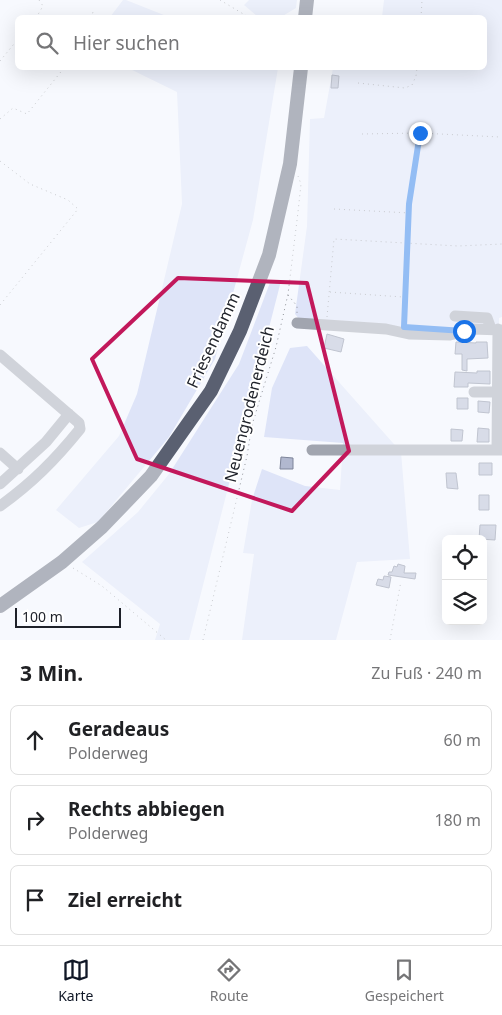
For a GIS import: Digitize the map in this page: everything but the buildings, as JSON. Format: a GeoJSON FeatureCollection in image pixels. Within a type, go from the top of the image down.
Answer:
{"type":"FeatureCollection","features":[{"type":"Feature","properties":{"kind":"main road"},"geometry":{"type":"LineString","coordinates":[[305,15],[307,0]]}},
{"type":"Feature","properties":{"kind":"main road","name":"Friesendamm"},"geometry":{"type":"LineString","coordinates":[[0,606],[62,562],[102,527],[151,476],[211,391],[240,331],[269,255],[290,164],[300,70]]}},
{"type":"Feature","properties":{"kind":"street"},"geometry":{"type":"LineString","coordinates":[[312,450],[499,450],[497,329],[487,318],[455,316]]}},
{"type":"Feature","properties":{"kind":"street"},"geometry":{"type":"LineString","coordinates":[[297,323],[386,329],[408,334],[450,335],[472,329],[497,329]]}},
{"type":"Feature","properties":{"kind":"street"},"geometry":{"type":"LineString","coordinates":[[0,356],[79,423],[80,429],[44,471],[24,489],[0,506]]}},
{"type":"Feature","properties":{"kind":"street"},"geometry":{"type":"LineString","coordinates":[[474,392],[497,392]]}},
{"type":"Feature","properties":{"kind":"street"},"geometry":{"type":"LineString","coordinates":[[0,484],[50,437],[69,414]]}},
{"type":"Feature","properties":{"kind":"street"},"geometry":{"type":"LineString","coordinates":[[0,453],[18,469]]}},
{"type":"Feature","properties":{"kind":"path"},"geometry":{"type":"LineString","coordinates":[[38,15],[43,6],[40,0]]}},
{"type":"Feature","properties":{"kind":"path"},"geometry":{"type":"LineString","coordinates":[[220,0],[245,15]]}},
{"type":"Feature","properties":{"kind":"path"},"geometry":{"type":"LineString","coordinates":[[421,15],[422,0]]}},
{"type":"Feature","properties":{"kind":"path"},"geometry":{"type":"LineString","coordinates":[[0,60],[15,42]]}},
{"type":"Feature","properties":{"kind":"path"},"geometry":{"type":"LineString","coordinates":[[0,119],[13,108],[28,114],[62,70]]}},
{"type":"Feature","properties":{"kind":"path"},"geometry":{"type":"LineString","coordinates":[[358,83],[405,88],[412,85],[417,70]]}},
{"type":"Feature","properties":{"kind":"path"},"geometry":{"type":"LineString","coordinates":[[362,134],[420,133],[500,137]]}},
{"type":"Feature","properties":{"kind":"path"},"geometry":{"type":"LineString","coordinates":[[404,327],[409,204],[420,133]]}},
{"type":"Feature","properties":{"kind":"path"},"geometry":{"type":"LineString","coordinates":[[0,161],[30,184],[68,200],[78,209],[0,305]]}},
{"type":"Feature","properties":{"kind":"path","name":"Neuengrodenerdeich"},"geometry":{"type":"LineString","coordinates":[[203,640],[247,456],[252,425],[276,347],[288,294],[301,184],[294,172]]}},
{"type":"Feature","properties":{"kind":"path"},"geometry":{"type":"LineString","coordinates":[[334,209],[410,213]]}},
{"type":"Feature","properties":{"kind":"path"},"geometry":{"type":"LineString","coordinates":[[327,317],[334,239],[458,246],[502,244]]}},
{"type":"Feature","properties":{"kind":"path"},"geometry":{"type":"LineString","coordinates":[[330,292],[404,297]]}},
{"type":"Feature","properties":{"kind":"path"},"geometry":{"type":"LineString","coordinates":[[288,294],[298,306],[297,323]]}},
{"type":"Feature","properties":{"kind":"path"},"geometry":{"type":"LineString","coordinates":[[71,566],[102,586],[166,640]]}},
{"type":"Feature","properties":{"kind":"path"},"geometry":{"type":"LineString","coordinates":[[390,640],[401,581]]}},
{"type":"Feature","properties":{"kind":"highlighted area"},"geometry":{"type":"Polygon","coordinates":[[[178,278],[307,283],[349,451],[292,511],[137,459],[92,359],[178,278]]]}},
{"type":"Feature","properties":{"kind":"shaded area"},"geometry":{"type":"Polygon","coordinates":[[[123,0],[126,0],[164,15],[112,15],[123,0]]]}},
{"type":"Feature","properties":{"kind":"shaded area"},"geometry":{"type":"Polygon","coordinates":[[[249,0],[297,0],[296,8],[284,15],[256,15],[244,5],[249,0]]]}},
{"type":"Feature","properties":{"kind":"shaded area"},"geometry":{"type":"Polygon","coordinates":[[[384,0],[502,0],[502,317],[499,318],[499,325],[443,332],[300,320],[295,314],[307,226],[310,119],[324,118],[333,70],[487,70],[487,15],[382,15],[384,0]]]}},
{"type":"Feature","properties":{"kind":"shaded area"},"geometry":{"type":"Polygon","coordinates":[[[132,70],[278,70],[253,220],[215,359],[169,437],[98,522],[79,528],[56,510],[119,436],[137,394],[182,204],[177,92],[132,70]]]}},
{"type":"Feature","properties":{"kind":"shaded area"},"geometry":{"type":"Polygon","coordinates":[[[271,280],[281,281],[189,640],[155,640],[160,624],[82,562],[138,512],[169,474],[239,364],[271,280]]]}},
{"type":"Feature","properties":{"kind":"shaded area"},"geometry":{"type":"Polygon","coordinates":[[[307,346],[401,452],[410,559],[357,562],[336,640],[242,640],[254,554],[243,553],[252,500],[262,469],[305,486],[340,490],[343,443],[264,437],[272,388],[290,348],[307,346]]]}},
{"type":"Feature","properties":{"kind":"route"},"geometry":{"type":"LineString","coordinates":[[420,133],[409,204],[404,327],[464,331]]}}]}
